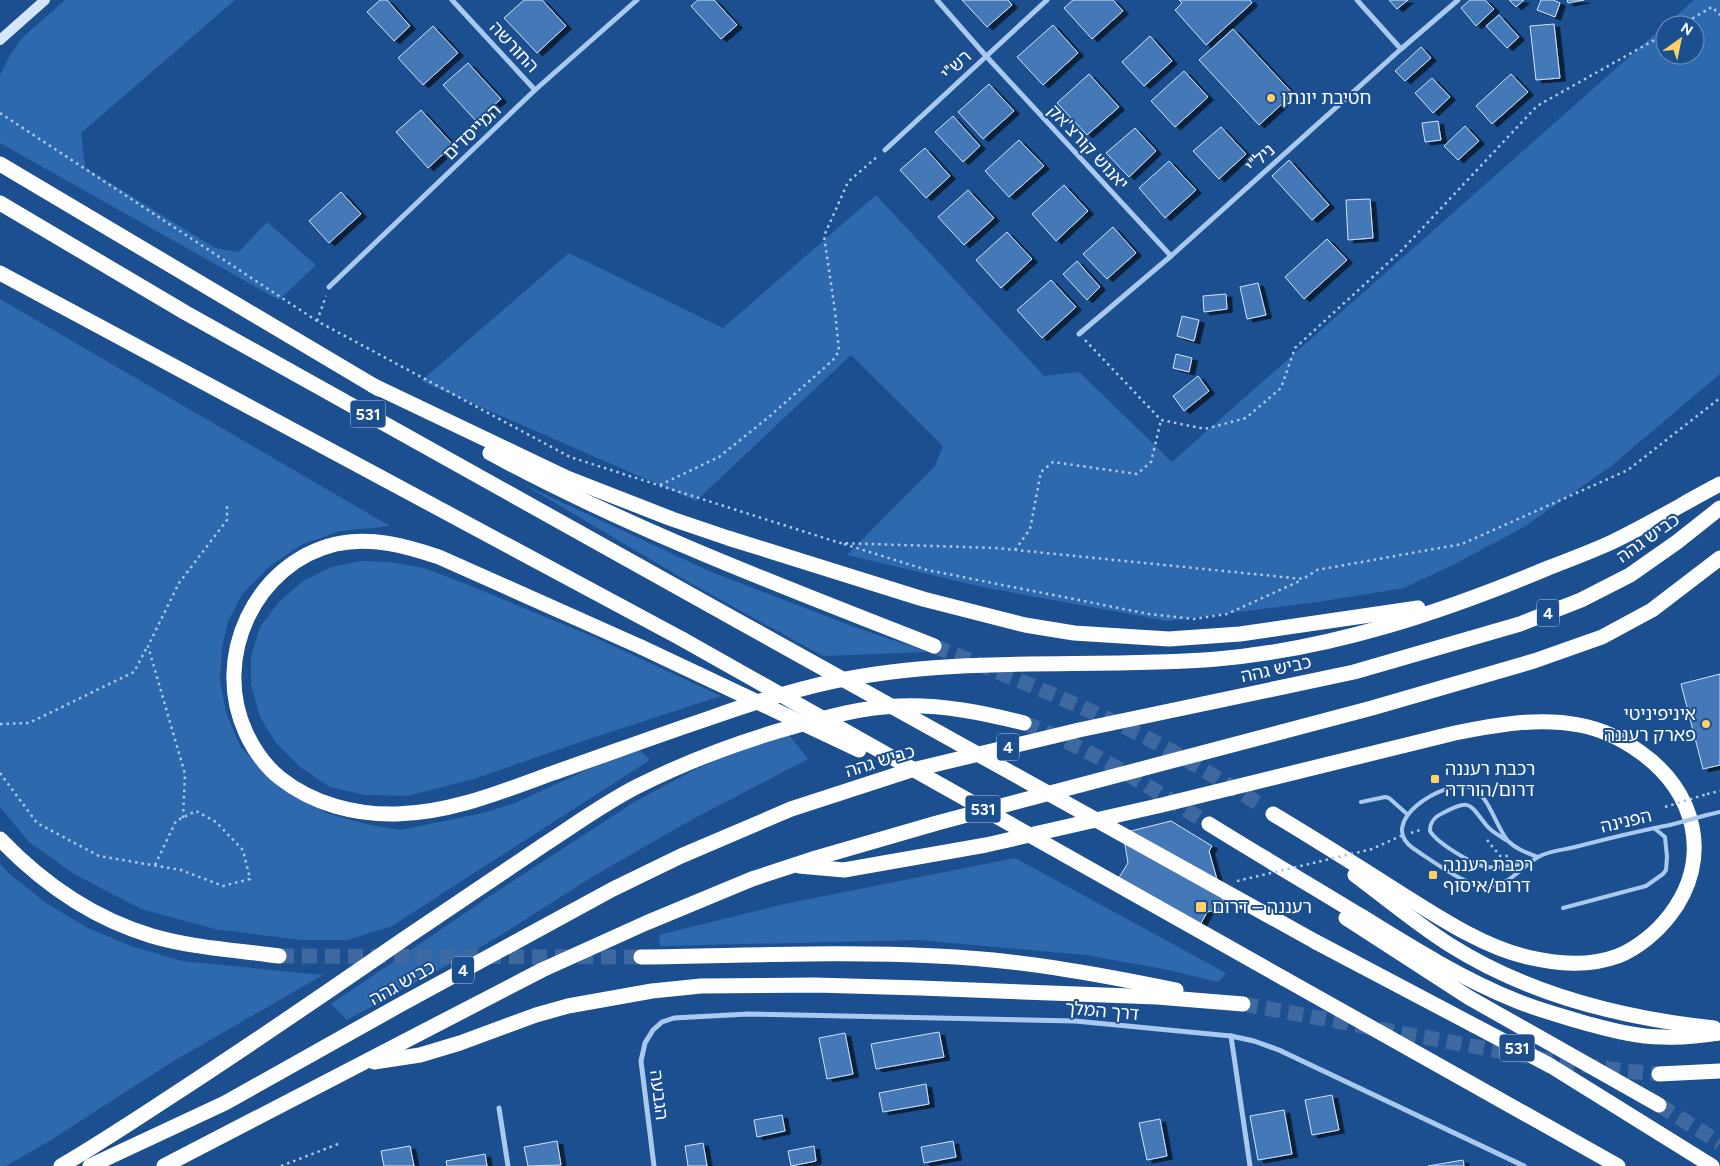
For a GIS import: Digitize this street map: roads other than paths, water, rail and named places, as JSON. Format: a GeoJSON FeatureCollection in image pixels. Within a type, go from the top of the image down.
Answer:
{"type":"FeatureCollection","features":[{"type":"Feature","properties":{"kind":"highway"},"geometry":{"type":"LineString","coordinates":[[0,164],[372,385],[519,468],[592,504],[729,564],[934,646]]}},
{"type":"Feature","properties":{"kind":"highway","name":"531"},"geometry":{"type":"LineString","coordinates":[[0,203],[186,312],[738,621],[1316,942],[1551,1066],[1712,1166]]}},
{"type":"Feature","properties":{"kind":"highway","name":"531"},"geometry":{"type":"LineString","coordinates":[[0,273],[682,639],[1618,1166]]}},
{"type":"Feature","properties":{"kind":"highway"},"geometry":{"type":"LineString","coordinates":[[372,385],[567,478],[629,503],[728,538],[923,599],[1025,625],[1074,633],[1125,637],[1178,638],[1240,634],[1323,623],[1474,598]]}},
{"type":"Feature","properties":{"kind":"highway"},"geometry":{"type":"LineString","coordinates":[[979,807],[641,647],[439,557],[411,548],[391,544],[350,541],[333,544],[301,558],[272,579],[259,595],[248,613],[235,651],[233,688],[242,726],[252,747],[263,762],[278,777],[301,792],[324,803],[347,810],[397,814],[425,812],[476,800],[722,714],[779,695],[831,682],[884,672],[950,666],[1165,662],[1250,655],[1300,648],[1390,625],[1474,598],[1611,542],[1720,484]]}},
{"type":"Feature","properties":{"kind":"highway","name":"כביש גהה"},"geometry":{"type":"LineString","coordinates":[[90,1166],[225,1103],[398,1006],[614,889],[681,856],[791,808],[908,771],[1078,730],[1354,672],[1520,624],[1581,600],[1630,575],[1677,542],[1720,508]]}},
{"type":"Feature","properties":{"kind":"highway","name":"4"},"geometry":{"type":"LineString","coordinates":[[164,1166],[542,970],[646,923],[752,879],[937,823],[1346,715],[1534,661],[1602,637],[1652,610],[1720,558]]}},
{"type":"Feature","properties":{"kind":"highway"},"geometry":{"type":"LineString","coordinates":[[61,1166],[232,1058],[463,898],[596,810],[635,787],[671,770],[746,740],[865,709],[899,706],[932,707],[982,714],[1024,723]]}},
{"type":"Feature","properties":{"kind":"highway"},"geometry":{"type":"LineString","coordinates":[[793,866],[844,870],[986,845],[1162,805],[1455,732],[1491,726],[1540,722],[1570,724],[1595,729],[1630,745],[1665,773],[1684,804],[1694,834],[1695,850],[1692,870],[1678,905],[1665,922],[1648,938],[1618,956],[1579,964],[1555,963],[1526,957],[1494,945],[1424,908],[1268,810],[1427,929],[1477,960],[1504,974],[1535,988],[1612,1011],[1677,1024],[1720,1029]]}},
{"type":"Feature","properties":{"kind":"highway"},"geometry":{"type":"LineString","coordinates":[[1208,824],[1422,953],[1516,1000],[1549,1012],[1608,1029],[1642,1035],[1663,1037],[1720,1034]]}},
{"type":"Feature","properties":{"kind":"highway"},"geometry":{"type":"LineString","coordinates":[[0,839],[46,882],[77,904],[113,922],[152,936],[193,945],[279,956]]}},
{"type":"Feature","properties":{"kind":"highway"},"geometry":{"type":"LineString","coordinates":[[1247,848],[1363,930],[1423,969],[1484,1006],[1659,1104]]}},
{"type":"Feature","properties":{"kind":"highway"},"geometry":{"type":"LineString","coordinates":[[363,1064],[420,1055],[460,1043],[536,1015],[568,1006],[652,991],[702,986],[815,985],[930,988],[1158,997],[1241,1004],[1112,977],[995,960],[936,956],[839,954],[641,957]]}},
{"type":"Feature","properties":{"kind":"highway"},"geometry":{"type":"LineString","coordinates":[[1659,1074],[1720,1071]]}},
{"type":"Feature","properties":{"kind":"street"},"geometry":{"type":"LineString","coordinates":[[0,40],[46,0]]}},
{"type":"Feature","properties":{"kind":"street","name":"החורשה"},"geometry":{"type":"LineString","coordinates":[[452,0],[535,90]]}},
{"type":"Feature","properties":{"kind":"street","name":"המייסדים"},"geometry":{"type":"LineString","coordinates":[[329,287],[535,90],[637,0]]}},
{"type":"Feature","properties":{"kind":"street","name":"יאנוש קורצ'אק"},"geometry":{"type":"LineString","coordinates":[[937,0],[986,56],[1171,256]]}},
{"type":"Feature","properties":{"kind":"street","name":"רש\"י"},"geometry":{"type":"LineString","coordinates":[[885,150],[1047,0]]}},
{"type":"Feature","properties":{"kind":"street"},"geometry":{"type":"LineString","coordinates":[[1357,0],[1401,49]]}},
{"type":"Feature","properties":{"kind":"street","name":"ניל\"י"},"geometry":{"type":"LineString","coordinates":[[1079,334],[1171,256],[1458,0]]}},
{"type":"Feature","properties":{"kind":"street","name":"דרך המלך"},"geometry":{"type":"LineString","coordinates":[[653,1030],[662,1022],[674,1018],[748,1014],[1075,1021],[1231,1036],[1254,1041],[1280,1050],[1524,1166]]}},
{"type":"Feature","properties":{"kind":"street","name":"הגבעה"},"geometry":{"type":"LineString","coordinates":[[653,1030],[645,1043],[641,1060],[654,1166]]}},
{"type":"Feature","properties":{"kind":"street"},"geometry":{"type":"LineString","coordinates":[[1231,1036],[1250,1166]]}},
{"type":"Feature","properties":{"kind":"street"},"geometry":{"type":"LineString","coordinates":[[499,1108],[508,1166]]}},
{"type":"Feature","properties":{"kind":"lane"},"geometry":{"type":"LineString","coordinates":[[1508,841],[1482,796],[1468,786],[1450,787],[1418,803],[1407,814],[1403,823],[1404,835],[1411,847],[1465,881],[1475,884],[1494,886],[1504,883],[1531,863],[1538,857],[1524,852],[1508,841],[1488,827],[1479,814],[1468,804],[1457,806],[1440,814],[1433,820],[1430,831],[1439,842],[1478,865],[1495,867],[1531,863]]}},
{"type":"Feature","properties":{"kind":"lane"},"geometry":{"type":"LineString","coordinates":[[1361,802],[1385,797],[1389,798],[1407,814]]}},
{"type":"Feature","properties":{"kind":"lane","name":"הפנינה"},"geometry":{"type":"LineString","coordinates":[[1538,857],[1720,812]]}},
{"type":"Feature","properties":{"kind":"lane"},"geometry":{"type":"LineString","coordinates":[[1563,908],[1646,886],[1663,874],[1666,870],[1668,857],[1665,837],[1654,828]]}},
{"type":"Feature","properties":{"kind":"tunnel"},"geometry":{"type":"LineString","coordinates":[[934,646],[1064,699],[1141,735],[1187,760],[1262,806]]}},
{"type":"Feature","properties":{"kind":"tunnel"},"geometry":{"type":"LineString","coordinates":[[1024,723],[1096,756],[1209,824]]}},
{"type":"Feature","properties":{"kind":"tunnel"},"geometry":{"type":"LineString","coordinates":[[279,956],[641,957]]}},
{"type":"Feature","properties":{"kind":"tunnel"},"geometry":{"type":"LineString","coordinates":[[1243,1004],[1559,1062],[1659,1074]]}},
{"type":"Feature","properties":{"kind":"tunnel"},"geometry":{"type":"LineString","coordinates":[[1659,1105],[1720,1143]]}},
{"type":"Feature","properties":{"kind":"place","name":"חטיבת יונתן"},"geometry":{"type":"Point","coordinates":[1271,98]}},
{"type":"Feature","properties":{"kind":"place","name":"איניפיניטי פארק רעננה"},"geometry":{"type":"Point","coordinates":[1706,724]}},
{"type":"Feature","properties":{"kind":"place","name":"רכבת רעננה דרום/הורדה"},"geometry":{"type":"Point","coordinates":[1435,779]}},
{"type":"Feature","properties":{"kind":"place","name":"רכבת רעננה דרום/איסוף"},"geometry":{"type":"Point","coordinates":[1433,875]}},
{"type":"Feature","properties":{"kind":"place","name":"רעננה – דרום"},"geometry":{"type":"Point","coordinates":[1201,907]}}]}
